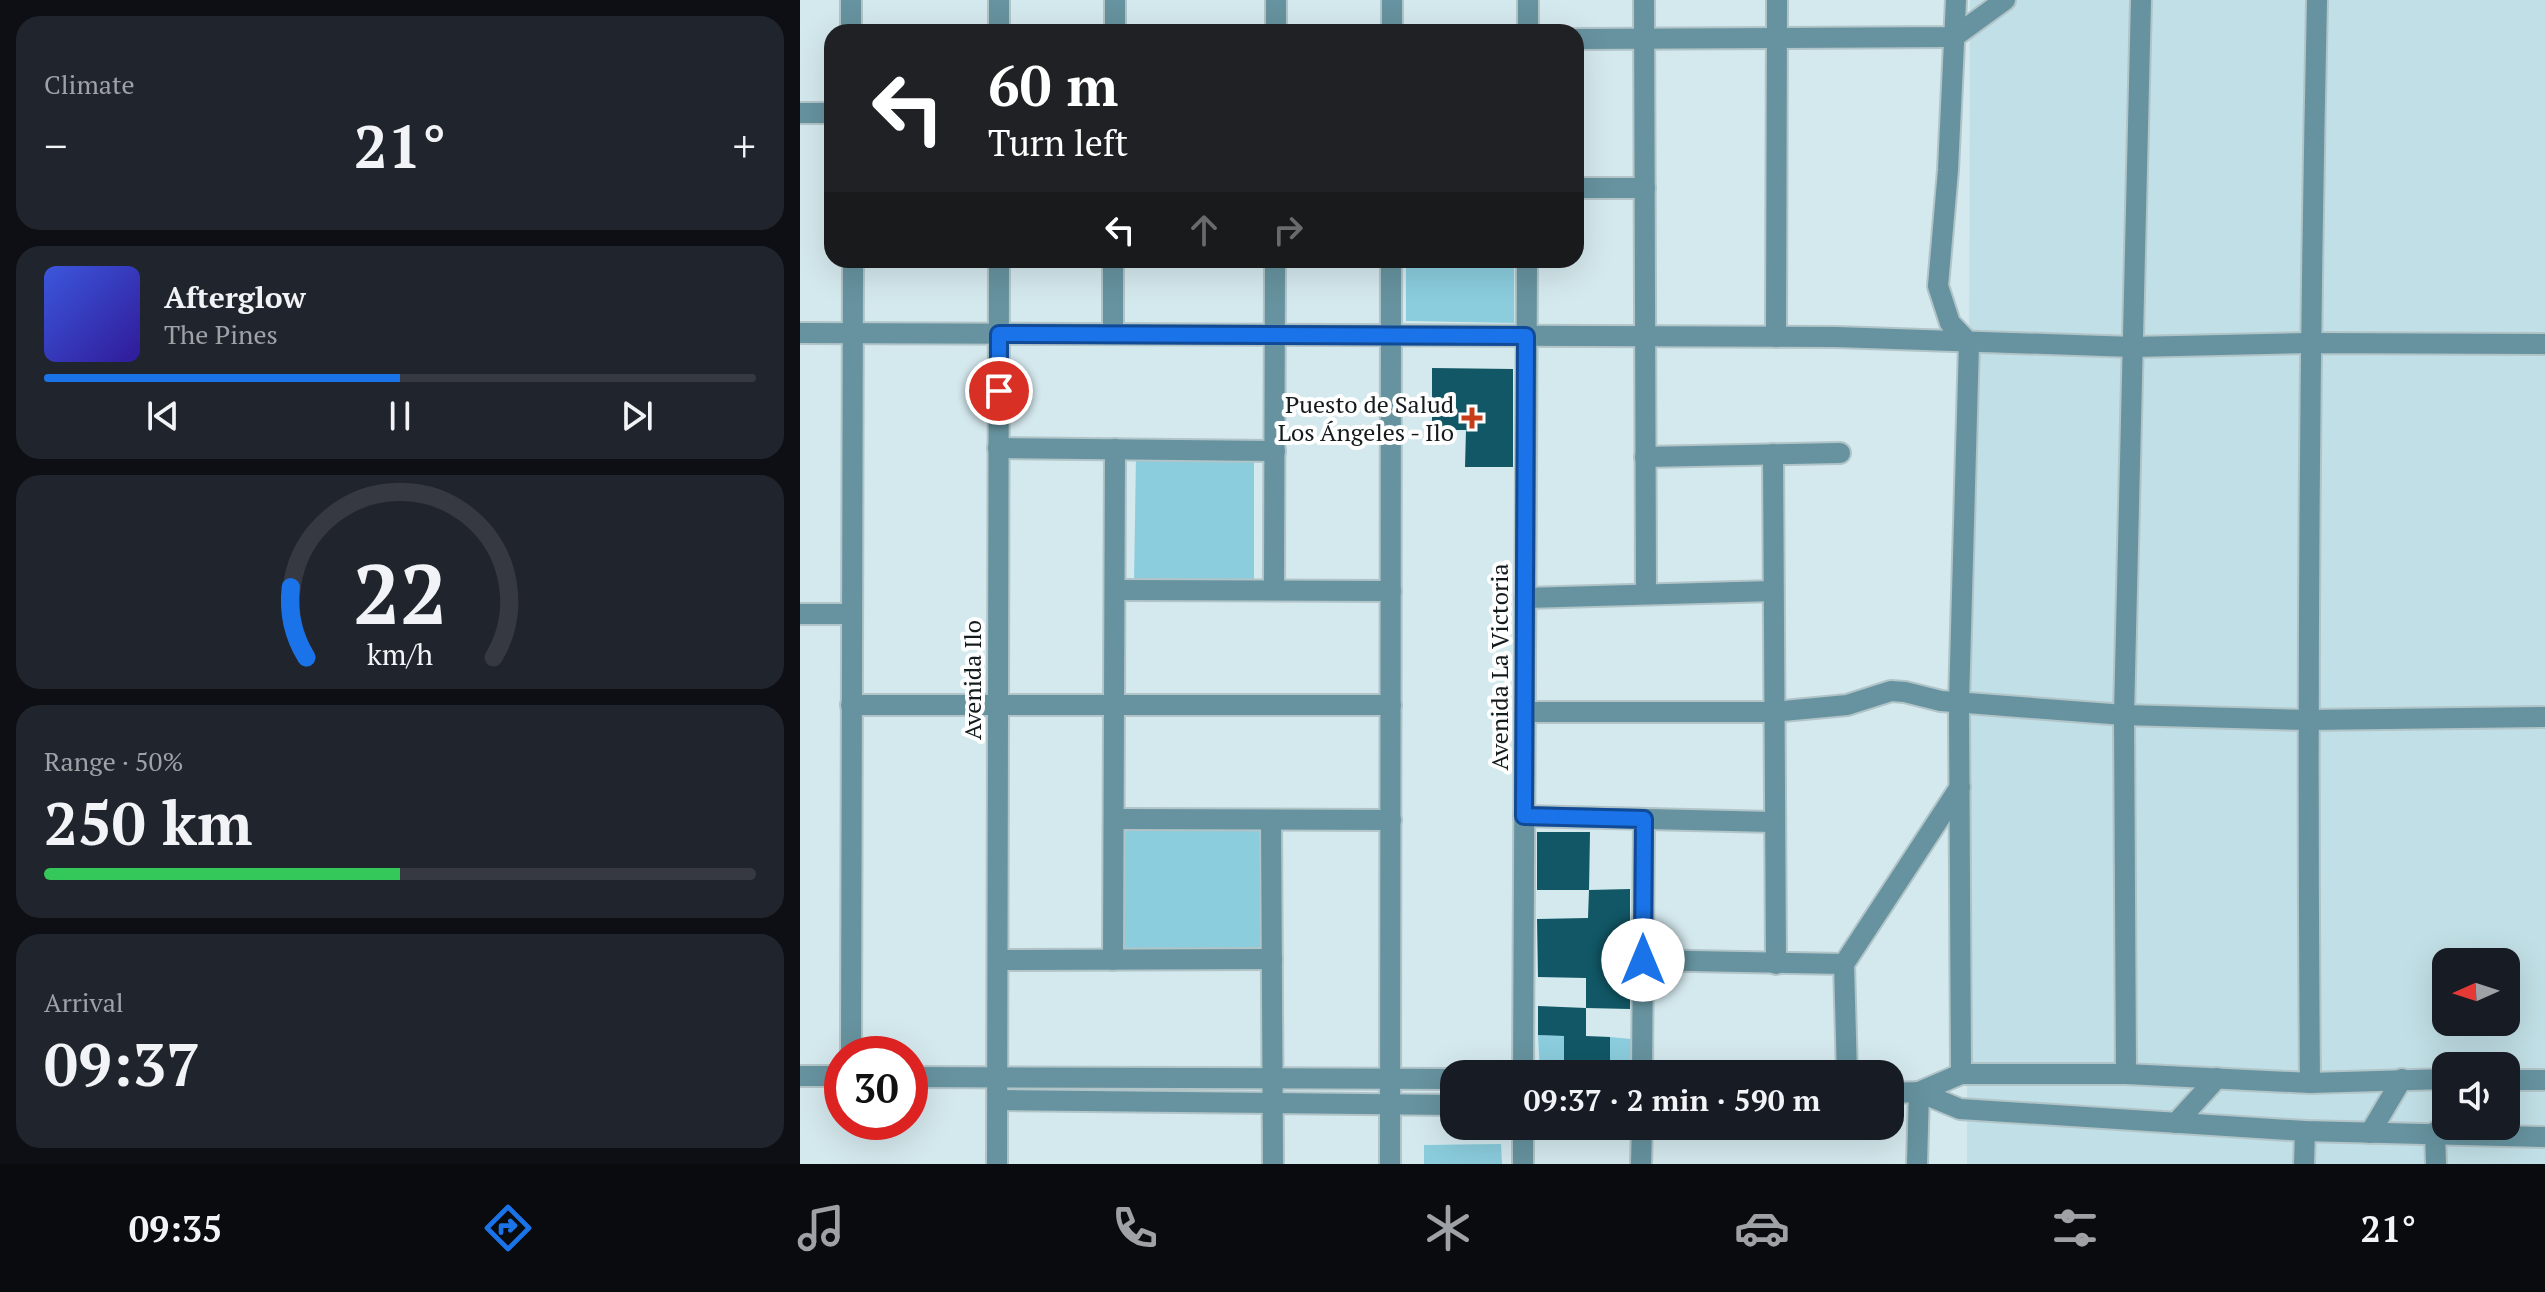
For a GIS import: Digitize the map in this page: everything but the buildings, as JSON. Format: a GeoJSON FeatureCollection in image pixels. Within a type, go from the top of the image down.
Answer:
{"type":"FeatureCollection","features":[{"type":"Feature","properties":{"kind":"street"},"geometry":{"type":"LineString","coordinates":[[851,0],[851,24]]}},
{"type":"Feature","properties":{"kind":"street"},"geometry":{"type":"LineString","coordinates":[[999,0],[999,24]]}},
{"type":"Feature","properties":{"kind":"street"},"geometry":{"type":"LineString","coordinates":[[1115,0],[1115,24]]}},
{"type":"Feature","properties":{"kind":"street"},"geometry":{"type":"LineString","coordinates":[[1276,0],[1276,24]]}},
{"type":"Feature","properties":{"kind":"street"},"geometry":{"type":"LineString","coordinates":[[1392,0],[1392,24]]}},
{"type":"Feature","properties":{"kind":"street"},"geometry":{"type":"LineString","coordinates":[[1528,0],[1528,24]]}},
{"type":"Feature","properties":{"kind":"street"},"geometry":{"type":"LineString","coordinates":[[1644,0],[1646,594]]}},
{"type":"Feature","properties":{"kind":"street"},"geometry":{"type":"LineString","coordinates":[[1776,337],[1777,0]]}},
{"type":"Feature","properties":{"kind":"street"},"geometry":{"type":"LineString","coordinates":[[1956,0],[1948,170],[1938,286],[1950,323],[1969,343],[1959,702],[1961,1074]]}},
{"type":"Feature","properties":{"kind":"street"},"geometry":{"type":"LineString","coordinates":[[1584,39],[1954,37],[2005,0]]}},
{"type":"Feature","properties":{"kind":"street"},"geometry":{"type":"LineString","coordinates":[[2126,1074],[2124,715],[2141,0]]}},
{"type":"Feature","properties":{"kind":"street"},"geometry":{"type":"LineString","coordinates":[[2310,1083],[2307,720],[2309,343],[2317,0]]}},
{"type":"Feature","properties":{"kind":"street"},"geometry":{"type":"LineString","coordinates":[[800,113],[824,113]]}},
{"type":"Feature","properties":{"kind":"street"},"geometry":{"type":"LineString","coordinates":[[1584,188],[1645,188]]}},
{"type":"Feature","properties":{"kind":"street"},"geometry":{"type":"LineString","coordinates":[[851,1036],[853,268]]}},
{"type":"Feature","properties":{"kind":"street","name":"Avenida Ilo"},"geometry":{"type":"LineString","coordinates":[[997,1164],[999,268]]}},
{"type":"Feature","properties":{"kind":"street"},"geometry":{"type":"LineString","coordinates":[[1113,268],[1113,334]]}},
{"type":"Feature","properties":{"kind":"street"},"geometry":{"type":"LineString","coordinates":[[1274,590],[1275,268]]}},
{"type":"Feature","properties":{"kind":"street"},"geometry":{"type":"LineString","coordinates":[[1390,1164],[1391,268]]}},
{"type":"Feature","properties":{"kind":"street","name":"Avenida La Victoria"},"geometry":{"type":"LineString","coordinates":[[1523,1060],[1527,268]]}},
{"type":"Feature","properties":{"kind":"street"},"geometry":{"type":"LineString","coordinates":[[800,333],[1776,337],[2133,347],[2309,343],[2545,344]]}},
{"type":"Feature","properties":{"kind":"street"},"geometry":{"type":"LineString","coordinates":[[998,448],[1275,451]]}},
{"type":"Feature","properties":{"kind":"street"},"geometry":{"type":"LineString","coordinates":[[1113,960],[1115,449]]}},
{"type":"Feature","properties":{"kind":"street"},"geometry":{"type":"LineString","coordinates":[[1645,457],[1840,453]]}},
{"type":"Feature","properties":{"kind":"street"},"geometry":{"type":"LineString","coordinates":[[1773,454],[1776,964]]}},
{"type":"Feature","properties":{"kind":"street"},"geometry":{"type":"LineString","coordinates":[[1115,590],[1391,591]]}},
{"type":"Feature","properties":{"kind":"street"},"geometry":{"type":"LineString","coordinates":[[1525,598],[1773,591]]}},
{"type":"Feature","properties":{"kind":"street"},"geometry":{"type":"LineString","coordinates":[[800,614],[851,614]]}},
{"type":"Feature","properties":{"kind":"street"},"geometry":{"type":"LineString","coordinates":[[1525,712],[1773,712],[1847,705],[1891,691],[1959,702],[2124,715],[2307,720],[2545,717]]}},
{"type":"Feature","properties":{"kind":"street"},"geometry":{"type":"LineString","coordinates":[[851,705],[1391,705]]}},
{"type":"Feature","properties":{"kind":"street"},"geometry":{"type":"LineString","coordinates":[[1847,1060],[1844,964],[1960,787]]}},
{"type":"Feature","properties":{"kind":"street"},"geometry":{"type":"LineString","coordinates":[[1524,816],[1773,822]]}},
{"type":"Feature","properties":{"kind":"street"},"geometry":{"type":"LineString","coordinates":[[1114,819],[1391,820]]}},
{"type":"Feature","properties":{"kind":"street"},"geometry":{"type":"LineString","coordinates":[[1642,1060],[1644,819]]}},
{"type":"Feature","properties":{"kind":"street"},"geometry":{"type":"LineString","coordinates":[[1271,820],[1273,1164]]}},
{"type":"Feature","properties":{"kind":"street"},"geometry":{"type":"LineString","coordinates":[[998,960],[1272,959]]}},
{"type":"Feature","properties":{"kind":"street"},"geometry":{"type":"LineString","coordinates":[[1643,960],[1844,964]]}},
{"type":"Feature","properties":{"kind":"street"},"geometry":{"type":"LineString","coordinates":[[1904,1093],[1919,1092],[1961,1074],[2126,1074],[2310,1083],[2432,1079]]}},
{"type":"Feature","properties":{"kind":"street"},"geometry":{"type":"LineString","coordinates":[[800,1076],[824,1076]]}},
{"type":"Feature","properties":{"kind":"street"},"geometry":{"type":"LineString","coordinates":[[2176,1123],[2217,1078]]}},
{"type":"Feature","properties":{"kind":"street"},"geometry":{"type":"LineString","coordinates":[[998,1090],[1273,1080],[1440,1079]]}},
{"type":"Feature","properties":{"kind":"street"},"geometry":{"type":"LineString","coordinates":[[2370,1133],[2402,1079]]}},
{"type":"Feature","properties":{"kind":"street"},"geometry":{"type":"LineString","coordinates":[[928,1080],[998,1090],[1273,1103],[1440,1105]]}},
{"type":"Feature","properties":{"kind":"street"},"geometry":{"type":"LineString","coordinates":[[2520,1080],[2545,1080]]}},
{"type":"Feature","properties":{"kind":"street"},"geometry":{"type":"LineString","coordinates":[[1919,1092],[1960,1109],[2305,1131],[2432,1132]]}},
{"type":"Feature","properties":{"kind":"street"},"geometry":{"type":"LineString","coordinates":[[1917,1164],[1919,1092]]}},
{"type":"Feature","properties":{"kind":"street"},"geometry":{"type":"LineString","coordinates":[[2304,1164],[2305,1131]]}},
{"type":"Feature","properties":{"kind":"street"},"geometry":{"type":"LineString","coordinates":[[2520,1136],[2545,1137]]}},
{"type":"Feature","properties":{"kind":"street"},"geometry":{"type":"LineString","coordinates":[[1523,1140],[1523,1164]]}},
{"type":"Feature","properties":{"kind":"street"},"geometry":{"type":"LineString","coordinates":[[1641,1164],[1642,1140]]}},
{"type":"Feature","properties":{"kind":"street"},"geometry":{"type":"LineString","coordinates":[[2435,1140],[2436,1164]]}},
{"type":"Feature","properties":{"kind":"shaded area"},"geometry":{"type":"Polygon","coordinates":[[[1970,0],[2545,0],[2545,1164],[1967,1164],[1970,0]]]}},
{"type":"Feature","properties":{"kind":"shaded area"},"geometry":{"type":"Polygon","coordinates":[[[1406,268],[1514,268],[1514,323],[1406,321],[1406,268]]]}},
{"type":"Feature","properties":{"kind":"shaded area"},"geometry":{"type":"Polygon","coordinates":[[[1136,455],[1254,457],[1254,583],[1134,583],[1136,455]]]}},
{"type":"Feature","properties":{"kind":"shaded area"},"geometry":{"type":"Polygon","coordinates":[[[1124,825],[1264,826],[1264,950],[1123,950],[1124,825]]]}},
{"type":"Feature","properties":{"kind":"shaded area"},"geometry":{"type":"Polygon","coordinates":[[[1538,1035],[1564,1036],[1564,1060],[1539,1060],[1538,1035]]]}},
{"type":"Feature","properties":{"kind":"shaded area"},"geometry":{"type":"Polygon","coordinates":[[[1610,1037],[1632,1039],[1633,1060],[1610,1060],[1610,1037]]]}},
{"type":"Feature","properties":{"kind":"shaded area"},"geometry":{"type":"Polygon","coordinates":[[[1501,1144],[1502,1164],[1424,1164],[1424,1145],[1501,1144]]]}},
{"type":"Feature","properties":{"kind":"place","name":"Puesto de Salud Los Ángeles - Ilo"},"geometry":{"type":"Point","coordinates":[1472,418]}},
{"type":"Feature","properties":{"kind":"route"},"geometry":{"type":"LineString","coordinates":[[999,391],[999,334],[1526,336],[1524,816],[1644,819],[1643,960]]}}]}
